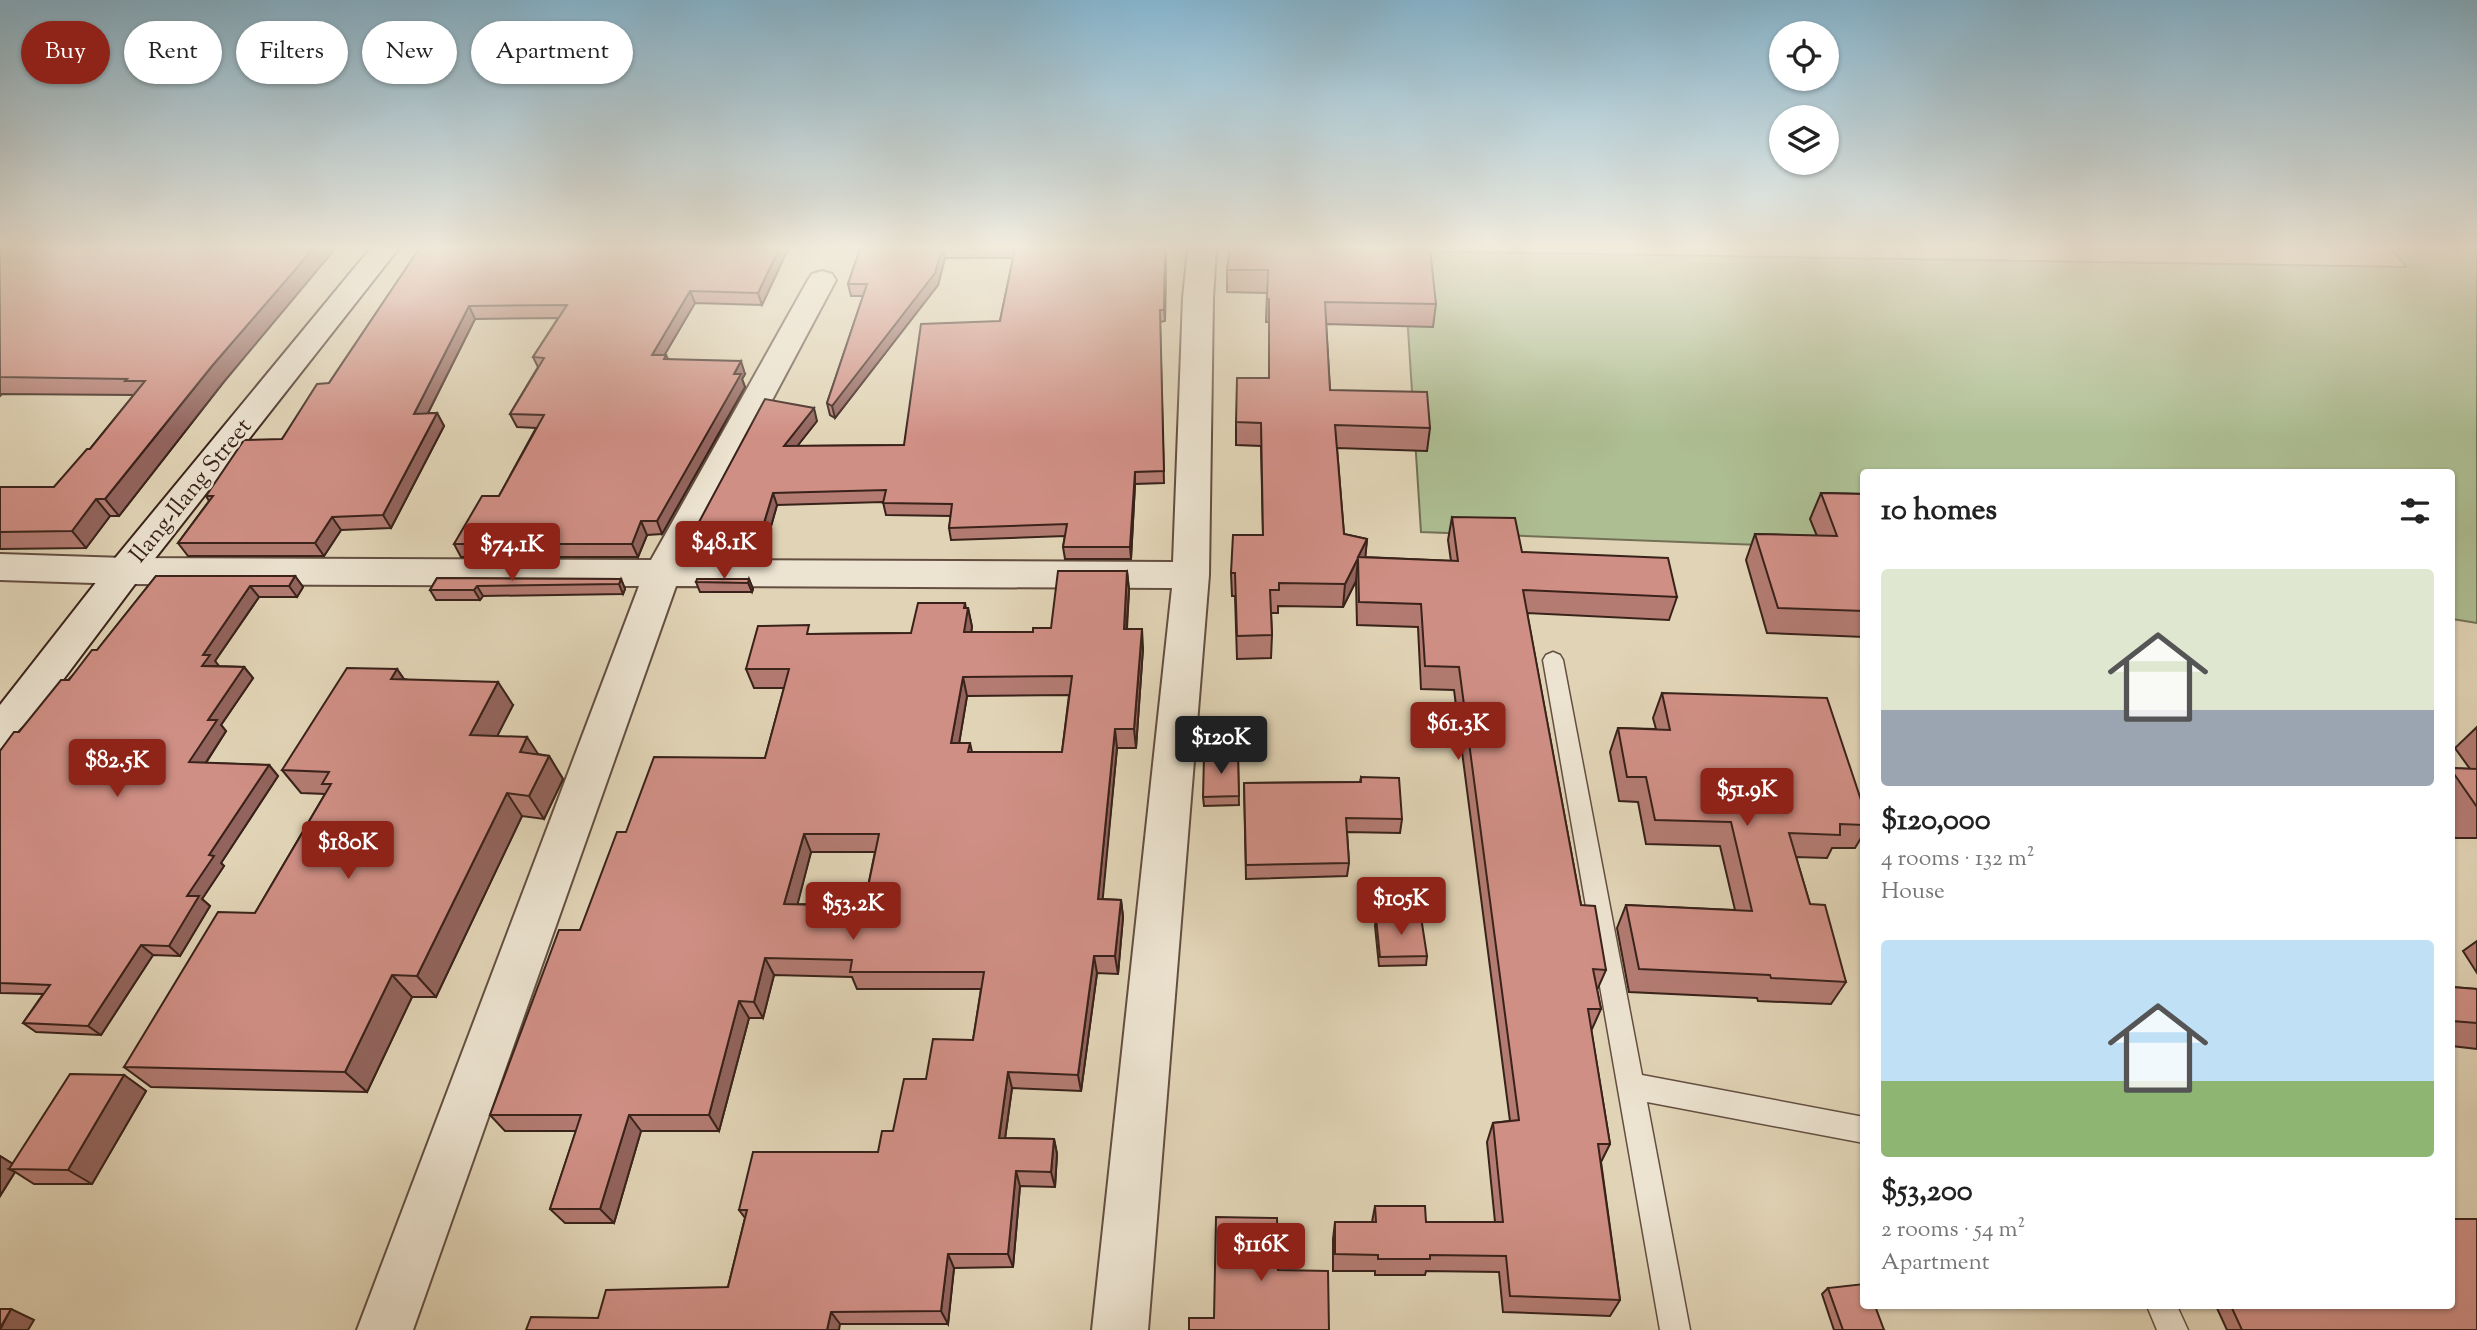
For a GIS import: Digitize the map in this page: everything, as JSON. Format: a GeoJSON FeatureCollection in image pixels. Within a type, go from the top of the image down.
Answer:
{"type":"FeatureCollection","features":[{"type":"Feature","properties":{"kind":"street","name":"Ilang-Ilang Street"},"geometry":{"type":"LineString","coordinates":[[0,734],[125,571],[334,311]]}},
{"type":"Feature","properties":{"kind":"street"},"geometry":{"type":"LineString","coordinates":[[386,1330],[662,573],[805,311]]}},
{"type":"Feature","properties":{"kind":"street"},"geometry":{"type":"LineString","coordinates":[[1120,1330],[1191,575],[1198,311]]}},
{"type":"Feature","properties":{"kind":"street"},"geometry":{"type":"LineString","coordinates":[[0,567],[125,571],[1191,575]]}},
{"type":"Feature","properties":{"kind":"lane"},"geometry":{"type":"LineString","coordinates":[[1553,660],[1675,1330]]}},
{"type":"Feature","properties":{"kind":"lane"},"geometry":{"type":"LineString","coordinates":[[1631,1086],[1860,1129]]}},
{"type":"Feature","properties":{"kind":"lane"},"geometry":{"type":"LineString","coordinates":[[2164,1309],[2174,1330]]}},
{"type":"Feature","properties":{"kind":"green space"},"geometry":{"type":"Polygon","coordinates":[[[1407,311],[2477,311],[2477,623],[2455,619],[2455,469],[1860,469],[1860,549],[1421,532],[1407,311]]]}},
{"type":"Feature","properties":{"kind":"building"},"geometry":{"type":"Polygon","coordinates":[[[0,311],[259,311],[105,499],[96,499],[72,531],[0,532],[0,487],[54,487],[87,449],[90,449],[145,381],[0,377],[0,311]]]}},
{"type":"Feature","properties":{"kind":"building"},"geometry":{"type":"Polygon","coordinates":[[[377,311],[466,311],[414,414],[437,413],[383,515],[332,517],[315,543],[178,543],[213,496],[206,496],[244,440],[282,439],[317,384],[329,383],[377,311]]]}},
{"type":"Feature","properties":{"kind":"building"},"geometry":{"type":"Polygon","coordinates":[[[563,311],[678,311],[652,355],[666,355],[664,359],[741,361],[734,374],[741,374],[657,521],[641,521],[632,544],[454,544],[482,496],[499,496],[544,415],[510,414],[544,358],[533,357],[563,311]]]}},
{"type":"Feature","properties":{"kind":"building"},"geometry":{"type":"Polygon","coordinates":[[[858,311],[906,311],[832,406],[827,403],[858,311]]]}},
{"type":"Feature","properties":{"kind":"building"},"geometry":{"type":"Polygon","coordinates":[[[1002,311],[1160,311],[1164,471],[1135,472],[1130,547],[1063,547],[1067,524],[949,528],[952,504],[883,503],[886,490],[773,493],[757,546],[709,545],[718,523],[699,522],[765,399],[814,408],[784,446],[904,445],[921,324],[1000,321],[1002,311]]]}},
{"type":"Feature","properties":{"kind":"building"},"geometry":{"type":"Polygon","coordinates":[[[1269,311],[1326,311],[1330,390],[1427,392],[1430,428],[1335,425],[1344,534],[1367,539],[1358,557],[1458,561],[1452,517],[1515,518],[1522,552],[1668,558],[1677,597],[1523,590],[1581,905],[1595,906],[1606,970],[1593,969],[1601,1009],[1588,1009],[1610,1144],[1598,1144],[1620,1300],[1510,1296],[1506,1256],[1430,1255],[1430,1259],[1378,1259],[1378,1255],[1335,1254],[1335,1222],[1376,1222],[1375,1206],[1425,1206],[1426,1222],[1503,1222],[1493,1123],[1519,1120],[1459,667],[1425,666],[1421,604],[1359,602],[1358,558],[1345,584],[1279,583],[1279,590],[1270,590],[1272,635],[1237,636],[1235,573],[1231,573],[1233,535],[1263,535],[1261,423],[1236,422],[1237,378],[1269,378],[1269,311]]]}},
{"type":"Feature","properties":{"kind":"building"},"geometry":{"type":"Polygon","coordinates":[[[1821,493],[1860,494],[1860,611],[1778,608],[1755,534],[1837,536],[1821,493]]]}},
{"type":"Feature","properties":{"kind":"building"},"geometry":{"type":"Polygon","coordinates":[[[1058,571],[1127,571],[1124,629],[1142,629],[1134,729],[1115,729],[1098,899],[1121,900],[1115,956],[1094,956],[1078,1075],[1008,1072],[999,1138],[1054,1139],[1051,1172],[1016,1171],[1008,1254],[948,1254],[941,1311],[831,1312],[827,1330],[526,1330],[531,1317],[598,1318],[606,1290],[728,1287],[747,1210],[739,1210],[753,1152],[878,1152],[882,1131],[893,1131],[904,1079],[926,1079],[933,1039],[973,1040],[984,972],[850,972],[852,960],[765,958],[754,1002],[739,1001],[709,1115],[629,1115],[600,1209],[550,1209],[581,1115],[490,1115],[559,930],[580,930],[617,832],[626,832],[654,757],[765,758],[789,669],[746,669],[758,626],[809,625],[807,634],[911,633],[918,603],[965,603],[964,608],[968,608],[964,632],[1033,632],[1033,628],[1051,628],[1058,571]],[[1072,676],[963,677],[951,743],[970,743],[968,752],[1062,752],[1072,676]],[[804,834],[784,904],[864,906],[879,834],[804,834]]]}},
{"type":"Feature","properties":{"kind":"building"},"geometry":{"type":"Polygon","coordinates":[[[156,576],[295,576],[289,586],[250,586],[203,655],[210,655],[202,666],[244,667],[208,720],[217,720],[189,762],[269,765],[209,855],[214,856],[187,896],[199,896],[169,946],[141,945],[88,1026],[23,1023],[50,985],[0,983],[0,751],[61,680],[69,680],[92,650],[97,650],[156,576]]]}},
{"type":"Feature","properties":{"kind":"building"},"geometry":{"type":"Polygon","coordinates":[[[437,578],[621,579],[619,584],[477,586],[474,590],[430,590],[437,578]]]}},
{"type":"Feature","properties":{"kind":"building"},"geometry":{"type":"Polygon","coordinates":[[[697,579],[749,579],[748,583],[696,582],[697,579]]]}},
{"type":"Feature","properties":{"kind":"building"},"geometry":{"type":"Polygon","coordinates":[[[347,668],[397,669],[391,679],[498,682],[470,735],[527,737],[520,752],[549,756],[529,796],[507,793],[417,976],[392,975],[345,1072],[124,1067],[218,912],[255,913],[331,784],[322,784],[329,772],[282,770],[347,668]]]}},
{"type":"Feature","properties":{"kind":"building"},"geometry":{"type":"Polygon","coordinates":[[[1662,693],[1827,698],[1860,797],[1860,825],[1840,824],[1840,835],[1789,833],[1810,904],[1825,905],[1846,982],[1771,978],[1770,975],[1639,969],[1626,905],[1752,911],[1731,822],[1655,820],[1646,777],[1627,777],[1618,728],[1670,730],[1662,693]]]}},
{"type":"Feature","properties":{"kind":"building"},"geometry":{"type":"Polygon","coordinates":[[[1204,756],[1238,756],[1239,796],[1203,797],[1204,756]]]}},
{"type":"Feature","properties":{"kind":"building"},"geometry":{"type":"Polygon","coordinates":[[[2455,768],[2477,769],[2477,807],[2455,775],[2455,768]]]}},
{"type":"Feature","properties":{"kind":"building"},"geometry":{"type":"Polygon","coordinates":[[[1361,777],[1399,778],[1402,819],[1346,818],[1349,863],[1246,865],[1244,783],[1361,782],[1361,777]]]}},
{"type":"Feature","properties":{"kind":"building"},"geometry":{"type":"Polygon","coordinates":[[[1421,917],[1427,956],[1380,957],[1376,918],[1421,917]]]}},
{"type":"Feature","properties":{"kind":"building"},"geometry":{"type":"Polygon","coordinates":[[[2455,987],[2477,989],[2477,1023],[2455,1021],[2455,987]]]}},
{"type":"Feature","properties":{"kind":"building"},"geometry":{"type":"Polygon","coordinates":[[[70,1074],[124,1075],[68,1170],[9,1169],[70,1074]]]}},
{"type":"Feature","properties":{"kind":"building"},"geometry":{"type":"Polygon","coordinates":[[[1216,1217],[1277,1218],[1278,1270],[1328,1271],[1329,1330],[1189,1330],[1189,1318],[1214,1318],[1216,1217]]]}},
{"type":"Feature","properties":{"kind":"building"},"geometry":{"type":"Polygon","coordinates":[[[2455,1219],[2477,1219],[2477,1330],[2242,1330],[2232,1309],[2455,1309],[2455,1219]]]}},
{"type":"Feature","properties":{"kind":"building"},"geometry":{"type":"Polygon","coordinates":[[[1860,1284],[1860,1309],[1876,1309],[1884,1330],[1843,1330],[1828,1288],[1860,1284]]]}},
{"type":"Feature","properties":{"kind":"building"},"geometry":{"type":"Polygon","coordinates":[[[0,1309],[11,1309],[0,1328],[0,1309]]]}}]}
